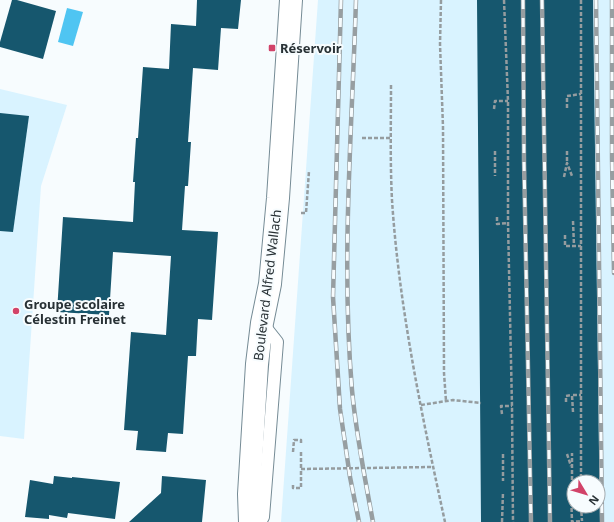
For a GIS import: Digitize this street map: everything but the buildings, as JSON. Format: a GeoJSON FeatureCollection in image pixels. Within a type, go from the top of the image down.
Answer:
{"type":"FeatureCollection","features":[{"type":"Feature","properties":{"kind":"main road","name":"Boulevard Alfred Wallach"},"geometry":{"type":"LineString","coordinates":[[250,522],[249,494],[257,364],[262,323],[270,284],[291,0]]}},
{"type":"Feature","properties":{"kind":"lane"},"geometry":{"type":"LineString","coordinates":[[260,522],[264,517],[277,342],[262,323]]}},
{"type":"Feature","properties":{"kind":"path"},"geometry":{"type":"LineString","coordinates":[[441,0],[440,44],[443,135],[444,365],[446,401]]}},
{"type":"Feature","properties":{"kind":"path"},"geometry":{"type":"LineString","coordinates":[[504,0],[508,101],[508,224],[513,522]]}},
{"type":"Feature","properties":{"kind":"path"},"geometry":{"type":"LineString","coordinates":[[581,0],[581,474]]}},
{"type":"Feature","properties":{"kind":"path"},"geometry":{"type":"LineString","coordinates":[[391,85],[390,138],[392,200],[397,252],[407,332],[445,522]]}},
{"type":"Feature","properties":{"kind":"path"},"geometry":{"type":"LineString","coordinates":[[567,108],[567,96],[581,94]]}},
{"type":"Feature","properties":{"kind":"path"},"geometry":{"type":"LineString","coordinates":[[494,109],[495,101],[508,101]]}},
{"type":"Feature","properties":{"kind":"path"},"geometry":{"type":"LineString","coordinates":[[362,138],[390,138]]}},
{"type":"Feature","properties":{"kind":"path"},"geometry":{"type":"LineString","coordinates":[[495,151],[496,176]]}},
{"type":"Feature","properties":{"kind":"path"},"geometry":{"type":"LineString","coordinates":[[564,176],[567,163],[567,151]]}},
{"type":"Feature","properties":{"kind":"path"},"geometry":{"type":"LineString","coordinates":[[567,163],[572,176]]}},
{"type":"Feature","properties":{"kind":"path"},"geometry":{"type":"LineString","coordinates":[[306,213],[308,171]]}},
{"type":"Feature","properties":{"kind":"path"},"geometry":{"type":"LineString","coordinates":[[497,216],[497,224],[508,224]]}},
{"type":"Feature","properties":{"kind":"path"},"geometry":{"type":"LineString","coordinates":[[573,221],[574,246]]}},
{"type":"Feature","properties":{"kind":"path"},"geometry":{"type":"LineString","coordinates":[[565,235],[565,246],[581,246]]}},
{"type":"Feature","properties":{"kind":"path"},"geometry":{"type":"LineString","coordinates":[[572,395],[573,412]]}},
{"type":"Feature","properties":{"kind":"path"},"geometry":{"type":"LineString","coordinates":[[566,402],[566,396],[581,395]]}},
{"type":"Feature","properties":{"kind":"path"},"geometry":{"type":"LineString","coordinates":[[421,405],[453,400],[481,402]]}},
{"type":"Feature","properties":{"kind":"path"},"geometry":{"type":"LineString","coordinates":[[502,414],[501,406],[512,406]]}},
{"type":"Feature","properties":{"kind":"path"},"geometry":{"type":"LineString","coordinates":[[293,452],[292,446],[294,440],[301,440],[301,443]]}},
{"type":"Feature","properties":{"kind":"path"},"geometry":{"type":"LineString","coordinates":[[293,485],[293,488],[301,488],[301,452]]}},
{"type":"Feature","properties":{"kind":"path"},"geometry":{"type":"LineString","coordinates":[[572,453],[572,474]]}},
{"type":"Feature","properties":{"kind":"path"},"geometry":{"type":"LineString","coordinates":[[503,454],[503,481]]}},
{"type":"Feature","properties":{"kind":"path"},"geometry":{"type":"LineString","coordinates":[[567,454],[572,468]]}},
{"type":"Feature","properties":{"kind":"path"},"geometry":{"type":"LineString","coordinates":[[301,469],[432,467]]}},
{"type":"Feature","properties":{"kind":"path"},"geometry":{"type":"LineString","coordinates":[[502,522],[503,492]]}},
{"type":"Feature","properties":{"kind":"path"},"geometry":{"type":"LineString","coordinates":[[572,514],[572,522],[582,522]]}},
{"type":"Feature","properties":{"kind":"shaded area"},"geometry":{"type":"Polygon","coordinates":[[[318,0],[614,0],[614,522],[281,522],[318,0]]]}},
{"type":"Feature","properties":{"kind":"shaded area","name":"Groupe scolaire Célestin Freinet"},"geometry":{"type":"Polygon","coordinates":[[[0,89],[67,105],[41,186],[24,439],[0,436],[0,89]]]}},
{"type":"Feature","properties":{"kind":"water"},"geometry":{"type":"Polygon","coordinates":[[[67,8],[83,12],[73,46],[58,42],[67,8]]]}},
{"type":"Feature","properties":{"kind":"railway"},"geometry":{"type":"LineString","coordinates":[[341,0],[333,297],[340,409],[350,477],[359,522]]}},
{"type":"Feature","properties":{"kind":"railway"},"geometry":{"type":"LineString","coordinates":[[356,0],[348,195],[347,293],[352,390],[361,456],[373,522]]}},
{"type":"Feature","properties":{"kind":"railway"},"geometry":{"type":"LineString","coordinates":[[523,0],[524,161],[531,522]]}},
{"type":"Feature","properties":{"kind":"railway"},"geometry":{"type":"LineString","coordinates":[[542,0],[550,522]]}},
{"type":"Feature","properties":{"kind":"railway"},"geometry":{"type":"LineString","coordinates":[[596,0],[602,522]]}},
{"type":"Feature","properties":{"kind":"railway"},"geometry":{"type":"LineString","coordinates":[[612,0],[614,273]]}},
{"type":"Feature","properties":{"kind":"place","name":"Réservoir"},"geometry":{"type":"Point","coordinates":[272,48]}},
{"type":"Feature","properties":{"kind":"place","name":"Groupe scolaire Célestin Freinet"},"geometry":{"type":"Point","coordinates":[16,311]}}]}
